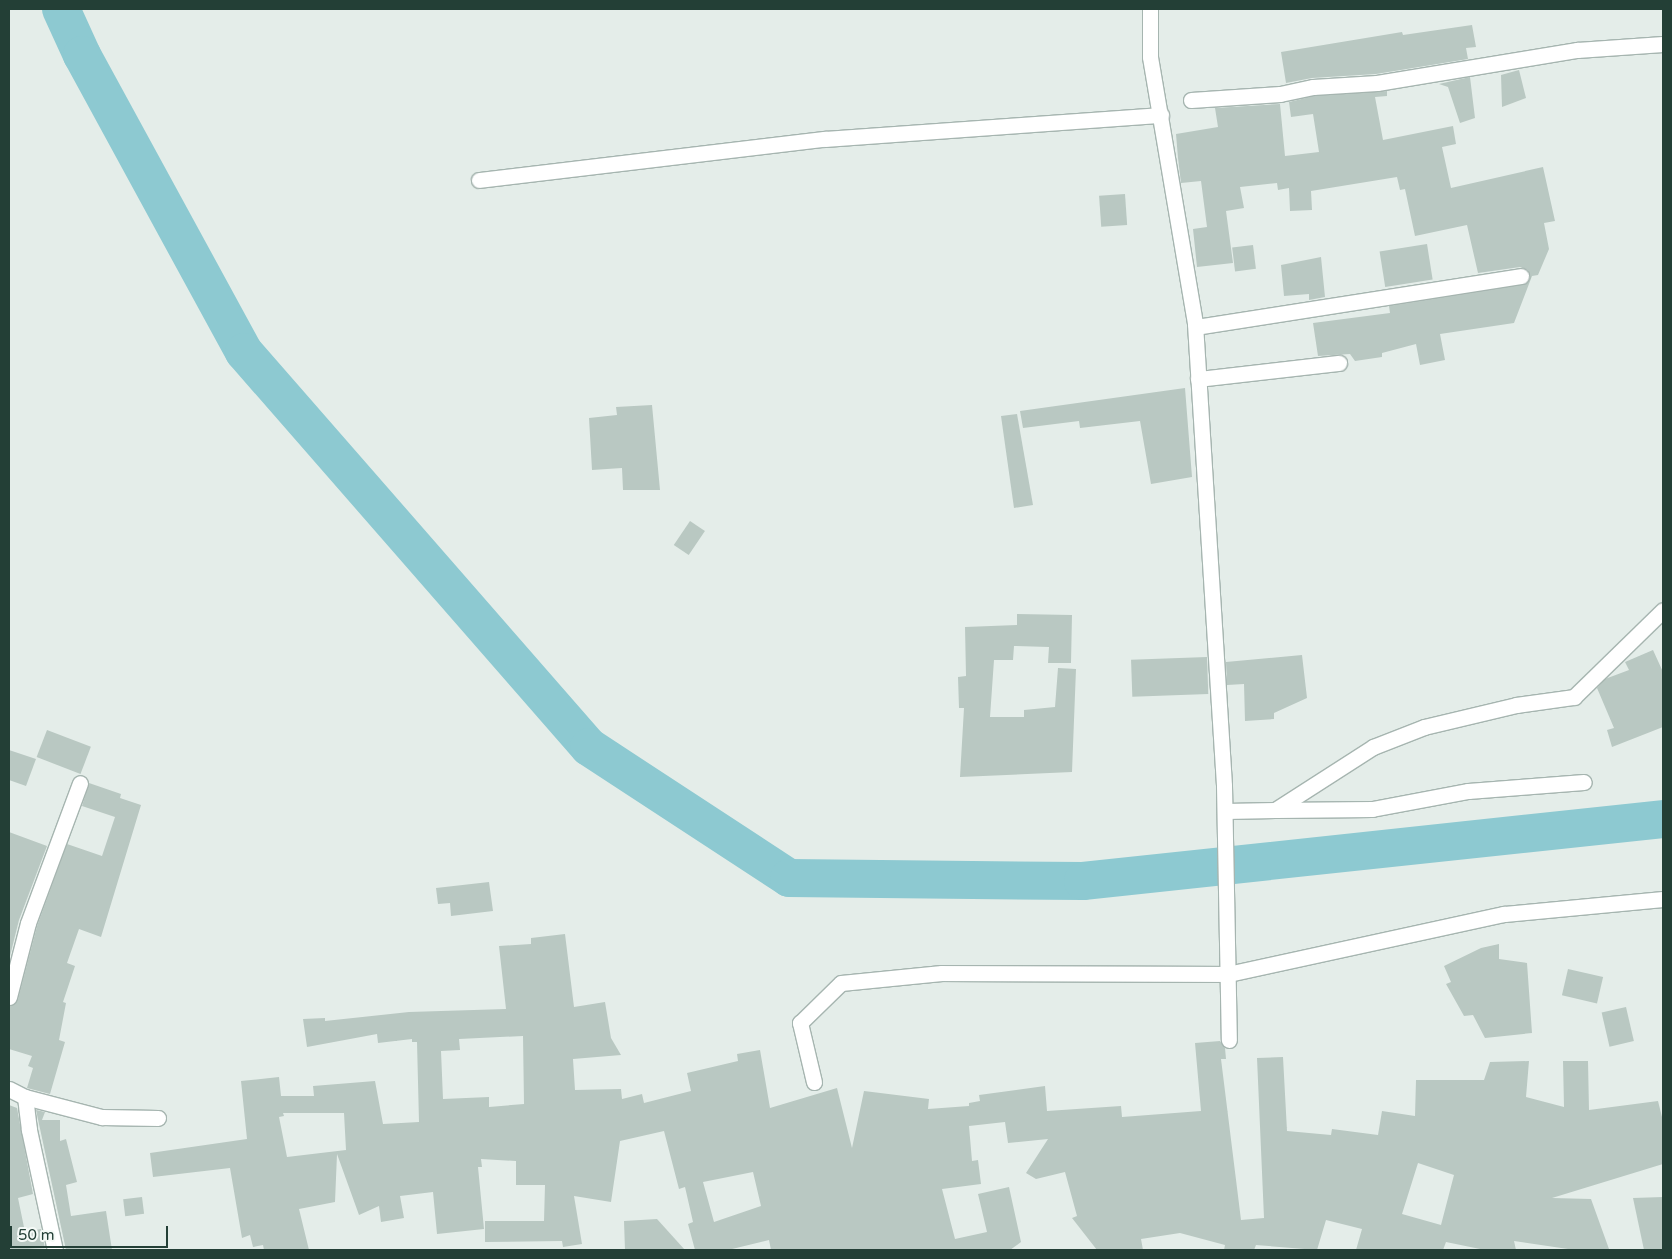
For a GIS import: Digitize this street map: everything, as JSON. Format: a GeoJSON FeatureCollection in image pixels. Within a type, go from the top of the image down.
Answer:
{"type":"FeatureCollection","features":[{"type":"Feature","properties":{"kind":"street"},"geometry":{"type":"LineString","coordinates":[[1150,9],[1150,57],[1196,327],[1224,786],[1228,929],[1228,1040]]}},
{"type":"Feature","properties":{"kind":"street"},"geometry":{"type":"LineString","coordinates":[[1191,100],[1280,94],[1314,87],[1377,83],[1577,50],[1663,44]]}},
{"type":"Feature","properties":{"kind":"street"},"geometry":{"type":"LineString","coordinates":[[479,180],[825,139],[1161,115]]}},
{"type":"Feature","properties":{"kind":"street"},"geometry":{"type":"LineString","coordinates":[[1196,327],[1521,276]]}},
{"type":"Feature","properties":{"kind":"street"},"geometry":{"type":"LineString","coordinates":[[1198,379],[1339,364]]}},
{"type":"Feature","properties":{"kind":"street"},"geometry":{"type":"LineString","coordinates":[[1275,810],[1373,747],[1424,727],[1516,705],[1574,697],[1663,610]]}},
{"type":"Feature","properties":{"kind":"street"},"geometry":{"type":"LineString","coordinates":[[1225,811],[1372,809],[1468,791],[1584,782]]}},
{"type":"Feature","properties":{"kind":"street"},"geometry":{"type":"LineString","coordinates":[[9,997],[28,923],[80,783]]}},
{"type":"Feature","properties":{"kind":"street"},"geometry":{"type":"LineString","coordinates":[[814,1082],[800,1023],[841,982],[942,973],[1228,974],[1504,914],[1663,899]]}},
{"type":"Feature","properties":{"kind":"street"},"geometry":{"type":"LineString","coordinates":[[9,1089],[26,1097],[102,1117],[158,1118]]}},
{"type":"Feature","properties":{"kind":"street"},"geometry":{"type":"LineString","coordinates":[[26,1097],[29,1130],[54,1250]]}},
{"type":"Feature","properties":{"kind":"building"},"geometry":{"type":"Polygon","coordinates":[[[1472,25],[1476,47],[1466,48],[1468,59],[1376,74],[1312,78],[1286,83],[1281,52],[1402,32],[1403,35],[1472,25]]]}},
{"type":"Feature","properties":{"kind":"building"},"geometry":{"type":"Polygon","coordinates":[[[1519,70],[1526,98],[1502,107],[1501,75],[1519,70]]]}},
{"type":"Feature","properties":{"kind":"building"},"geometry":{"type":"Polygon","coordinates":[[[1470,77],[1475,118],[1460,123],[1448,87],[1439,84],[1470,77]]]}},
{"type":"Feature","properties":{"kind":"building"},"geometry":{"type":"Polygon","coordinates":[[[1387,91],[1387,96],[1375,97],[1383,140],[1453,126],[1456,144],[1442,147],[1451,188],[1543,167],[1555,221],[1544,223],[1549,249],[1538,275],[1532,276],[1514,323],[1440,334],[1445,360],[1420,365],[1416,344],[1382,353],[1382,357],[1355,361],[1350,354],[1318,356],[1313,323],[1390,313],[1389,306],[1522,285],[1530,279],[1528,270],[1520,267],[1478,273],[1467,225],[1415,236],[1405,189],[1400,190],[1397,177],[1311,191],[1312,210],[1290,211],[1289,188],[1278,190],[1277,183],[1240,187],[1244,208],[1226,211],[1233,263],[1197,267],[1193,229],[1207,227],[1201,181],[1181,183],[1176,134],[1218,127],[1215,108],[1280,104],[1285,156],[1319,152],[1313,114],[1291,117],[1289,102],[1314,96],[1387,91]]]}},
{"type":"Feature","properties":{"kind":"building"},"geometry":{"type":"Polygon","coordinates":[[[1125,194],[1127,225],[1101,227],[1099,196],[1125,194]]]}},
{"type":"Feature","properties":{"kind":"building"},"geometry":{"type":"Polygon","coordinates":[[[1427,244],[1433,280],[1385,287],[1380,252],[1427,244]]]}},
{"type":"Feature","properties":{"kind":"building"},"geometry":{"type":"Polygon","coordinates":[[[1253,245],[1256,269],[1235,271],[1232,248],[1253,245]]]}},
{"type":"Feature","properties":{"kind":"building"},"geometry":{"type":"Polygon","coordinates":[[[1321,257],[1325,297],[1309,300],[1309,294],[1284,296],[1281,265],[1321,257]]]}},
{"type":"Feature","properties":{"kind":"building"},"geometry":{"type":"Polygon","coordinates":[[[1185,388],[1192,477],[1151,484],[1140,421],[1080,428],[1079,421],[1023,428],[1020,411],[1185,388]]]}},
{"type":"Feature","properties":{"kind":"building"},"geometry":{"type":"Polygon","coordinates":[[[652,405],[660,490],[623,490],[622,468],[592,470],[589,418],[617,415],[616,407],[652,405]]]}},
{"type":"Feature","properties":{"kind":"building"},"geometry":{"type":"Polygon","coordinates":[[[1017,414],[1033,505],[1014,508],[1001,416],[1017,414]]]}},
{"type":"Feature","properties":{"kind":"building"},"geometry":{"type":"Polygon","coordinates":[[[690,521],[705,531],[689,555],[674,545],[690,521]]]}},
{"type":"Feature","properties":{"kind":"building"},"geometry":{"type":"Polygon","coordinates":[[[1017,614],[1072,615],[1071,663],[1048,663],[1049,647],[1014,646],[1013,660],[994,660],[990,717],[1024,717],[1024,710],[1055,707],[1058,668],[1076,669],[1072,772],[960,777],[964,708],[959,708],[958,677],[966,676],[965,627],[1017,625],[1017,614]]]}},
{"type":"Feature","properties":{"kind":"building"},"geometry":{"type":"Polygon","coordinates":[[[1653,650],[1663,672],[1663,727],[1612,747],[1607,730],[1614,728],[1597,688],[1605,679],[1629,670],[1625,662],[1653,650]]]}},
{"type":"Feature","properties":{"kind":"building"},"geometry":{"type":"Polygon","coordinates":[[[1302,655],[1307,698],[1274,713],[1274,719],[1245,721],[1244,684],[1227,685],[1226,662],[1302,655]]]}},
{"type":"Feature","properties":{"kind":"building"},"geometry":{"type":"Polygon","coordinates":[[[1207,657],[1208,694],[1132,697],[1131,660],[1207,657]]]}},
{"type":"Feature","properties":{"kind":"building"},"geometry":{"type":"Polygon","coordinates":[[[47,730],[91,747],[80,774],[37,757],[47,730]]]}},
{"type":"Feature","properties":{"kind":"building"},"geometry":{"type":"Polygon","coordinates":[[[9,750],[36,759],[26,786],[9,780],[9,750]]]}},
{"type":"Feature","properties":{"kind":"building"},"geometry":{"type":"Polygon","coordinates":[[[89,783],[121,794],[120,798],[141,805],[101,937],[79,929],[67,963],[75,966],[63,1002],[66,1003],[59,1040],[65,1042],[50,1094],[27,1088],[33,1068],[28,1066],[32,1056],[9,1049],[9,1006],[18,999],[37,926],[67,844],[102,856],[115,817],[82,806],[89,783]]]}},
{"type":"Feature","properties":{"kind":"building"},"geometry":{"type":"Polygon","coordinates":[[[9,832],[47,846],[19,920],[9,960],[9,832]]]}},
{"type":"Feature","properties":{"kind":"building"},"geometry":{"type":"Polygon","coordinates":[[[489,882],[493,911],[451,916],[450,903],[438,904],[436,888],[489,882]]]}},
{"type":"Feature","properties":{"kind":"building"},"geometry":{"type":"Polygon","coordinates":[[[565,934],[574,1007],[605,1002],[611,1038],[621,1055],[573,1059],[575,1090],[621,1089],[622,1099],[642,1094],[644,1103],[691,1091],[687,1073],[738,1061],[737,1054],[760,1050],[770,1108],[837,1088],[852,1148],[864,1091],[929,1099],[928,1109],[969,1106],[969,1103],[980,1101],[979,1095],[1045,1086],[1047,1111],[1121,1106],[1122,1117],[1201,1111],[1195,1043],[1220,1041],[1225,1048],[1226,1059],[1221,1059],[1241,1220],[1264,1218],[1257,1058],[1283,1057],[1287,1131],[1331,1135],[1332,1129],[1378,1135],[1382,1111],[1415,1116],[1416,1080],[1484,1080],[1490,1062],[1529,1061],[1526,1097],[1564,1107],[1563,1061],[1588,1061],[1589,1110],[1658,1101],[1663,1121],[1663,1164],[1552,1198],[1591,1199],[1609,1249],[1568,1249],[1514,1241],[1516,1250],[1485,1250],[1446,1242],[1443,1250],[1356,1250],[1362,1229],[1326,1220],[1317,1250],[1256,1245],[1254,1250],[1224,1250],[1225,1245],[1180,1233],[1141,1239],[1143,1250],[1097,1250],[1072,1218],[1077,1216],[1065,1172],[1036,1179],[1026,1173],[1048,1139],[1008,1143],[1005,1122],[969,1126],[972,1161],[978,1160],[981,1184],[942,1189],[955,1239],[987,1232],[978,1194],[1009,1187],[1021,1242],[1010,1250],[771,1250],[769,1240],[728,1250],[695,1250],[688,1224],[693,1222],[685,1187],[679,1189],[664,1131],[620,1141],[611,1202],[574,1196],[582,1244],[563,1247],[562,1241],[485,1242],[485,1221],[544,1221],[545,1185],[516,1185],[516,1161],[481,1159],[482,1167],[478,1167],[484,1229],[437,1234],[433,1192],[400,1196],[404,1218],[381,1222],[379,1206],[359,1215],[337,1154],[335,1202],[299,1209],[309,1250],[264,1250],[263,1245],[253,1247],[250,1235],[242,1238],[230,1168],[153,1177],[150,1153],[247,1139],[241,1081],[279,1077],[281,1096],[314,1096],[313,1086],[375,1081],[383,1124],[419,1122],[417,1042],[412,1042],[412,1039],[378,1043],[377,1034],[307,1047],[303,1019],[325,1018],[325,1021],[409,1012],[506,1009],[499,946],[531,944],[531,938],[565,934]],[[523,1036],[459,1039],[460,1050],[441,1051],[443,1099],[489,1097],[489,1107],[524,1104],[523,1036]],[[283,1113],[284,1116],[279,1117],[287,1157],[346,1150],[344,1113],[283,1113]],[[1418,1163],[1402,1214],[1441,1225],[1454,1175],[1418,1163]],[[753,1172],[703,1182],[714,1222],[761,1206],[753,1172]]]}},
{"type":"Feature","properties":{"kind":"building"},"geometry":{"type":"Polygon","coordinates":[[[1499,944],[1499,959],[1527,963],[1532,1033],[1485,1038],[1473,1015],[1464,1016],[1446,984],[1451,982],[1444,966],[1481,948],[1499,944]]]}},
{"type":"Feature","properties":{"kind":"building"},"geometry":{"type":"Polygon","coordinates":[[[1568,969],[1603,977],[1597,1003],[1562,995],[1568,969]]]}},
{"type":"Feature","properties":{"kind":"building"},"geometry":{"type":"Polygon","coordinates":[[[1626,1007],[1634,1041],[1610,1047],[1602,1013],[1626,1007]]]}},
{"type":"Feature","properties":{"kind":"building"},"geometry":{"type":"Polygon","coordinates":[[[9,1105],[17,1108],[33,1194],[18,1198],[25,1232],[41,1229],[45,1248],[9,1250],[9,1105]]]}},
{"type":"Feature","properties":{"kind":"building"},"geometry":{"type":"Polygon","coordinates":[[[36,1110],[45,1112],[42,1120],[60,1120],[60,1141],[66,1139],[77,1182],[66,1185],[71,1216],[106,1211],[112,1250],[66,1250],[36,1110]]]}},
{"type":"Feature","properties":{"kind":"building"},"geometry":{"type":"Polygon","coordinates":[[[142,1197],[144,1214],[125,1216],[123,1199],[142,1197]]]}},
{"type":"Feature","properties":{"kind":"building"},"geometry":{"type":"Polygon","coordinates":[[[1663,1197],[1663,1250],[1644,1250],[1633,1198],[1663,1197]]]}},
{"type":"Feature","properties":{"kind":"building"},"geometry":{"type":"Polygon","coordinates":[[[657,1219],[685,1250],[625,1250],[624,1221],[657,1219]]]}},
{"type":"Feature","properties":{"kind":"waterway"},"geometry":{"type":"LineString","coordinates":[[61,9],[82,55],[244,352],[589,747],[789,878],[1083,881],[1663,819]]}}]}
